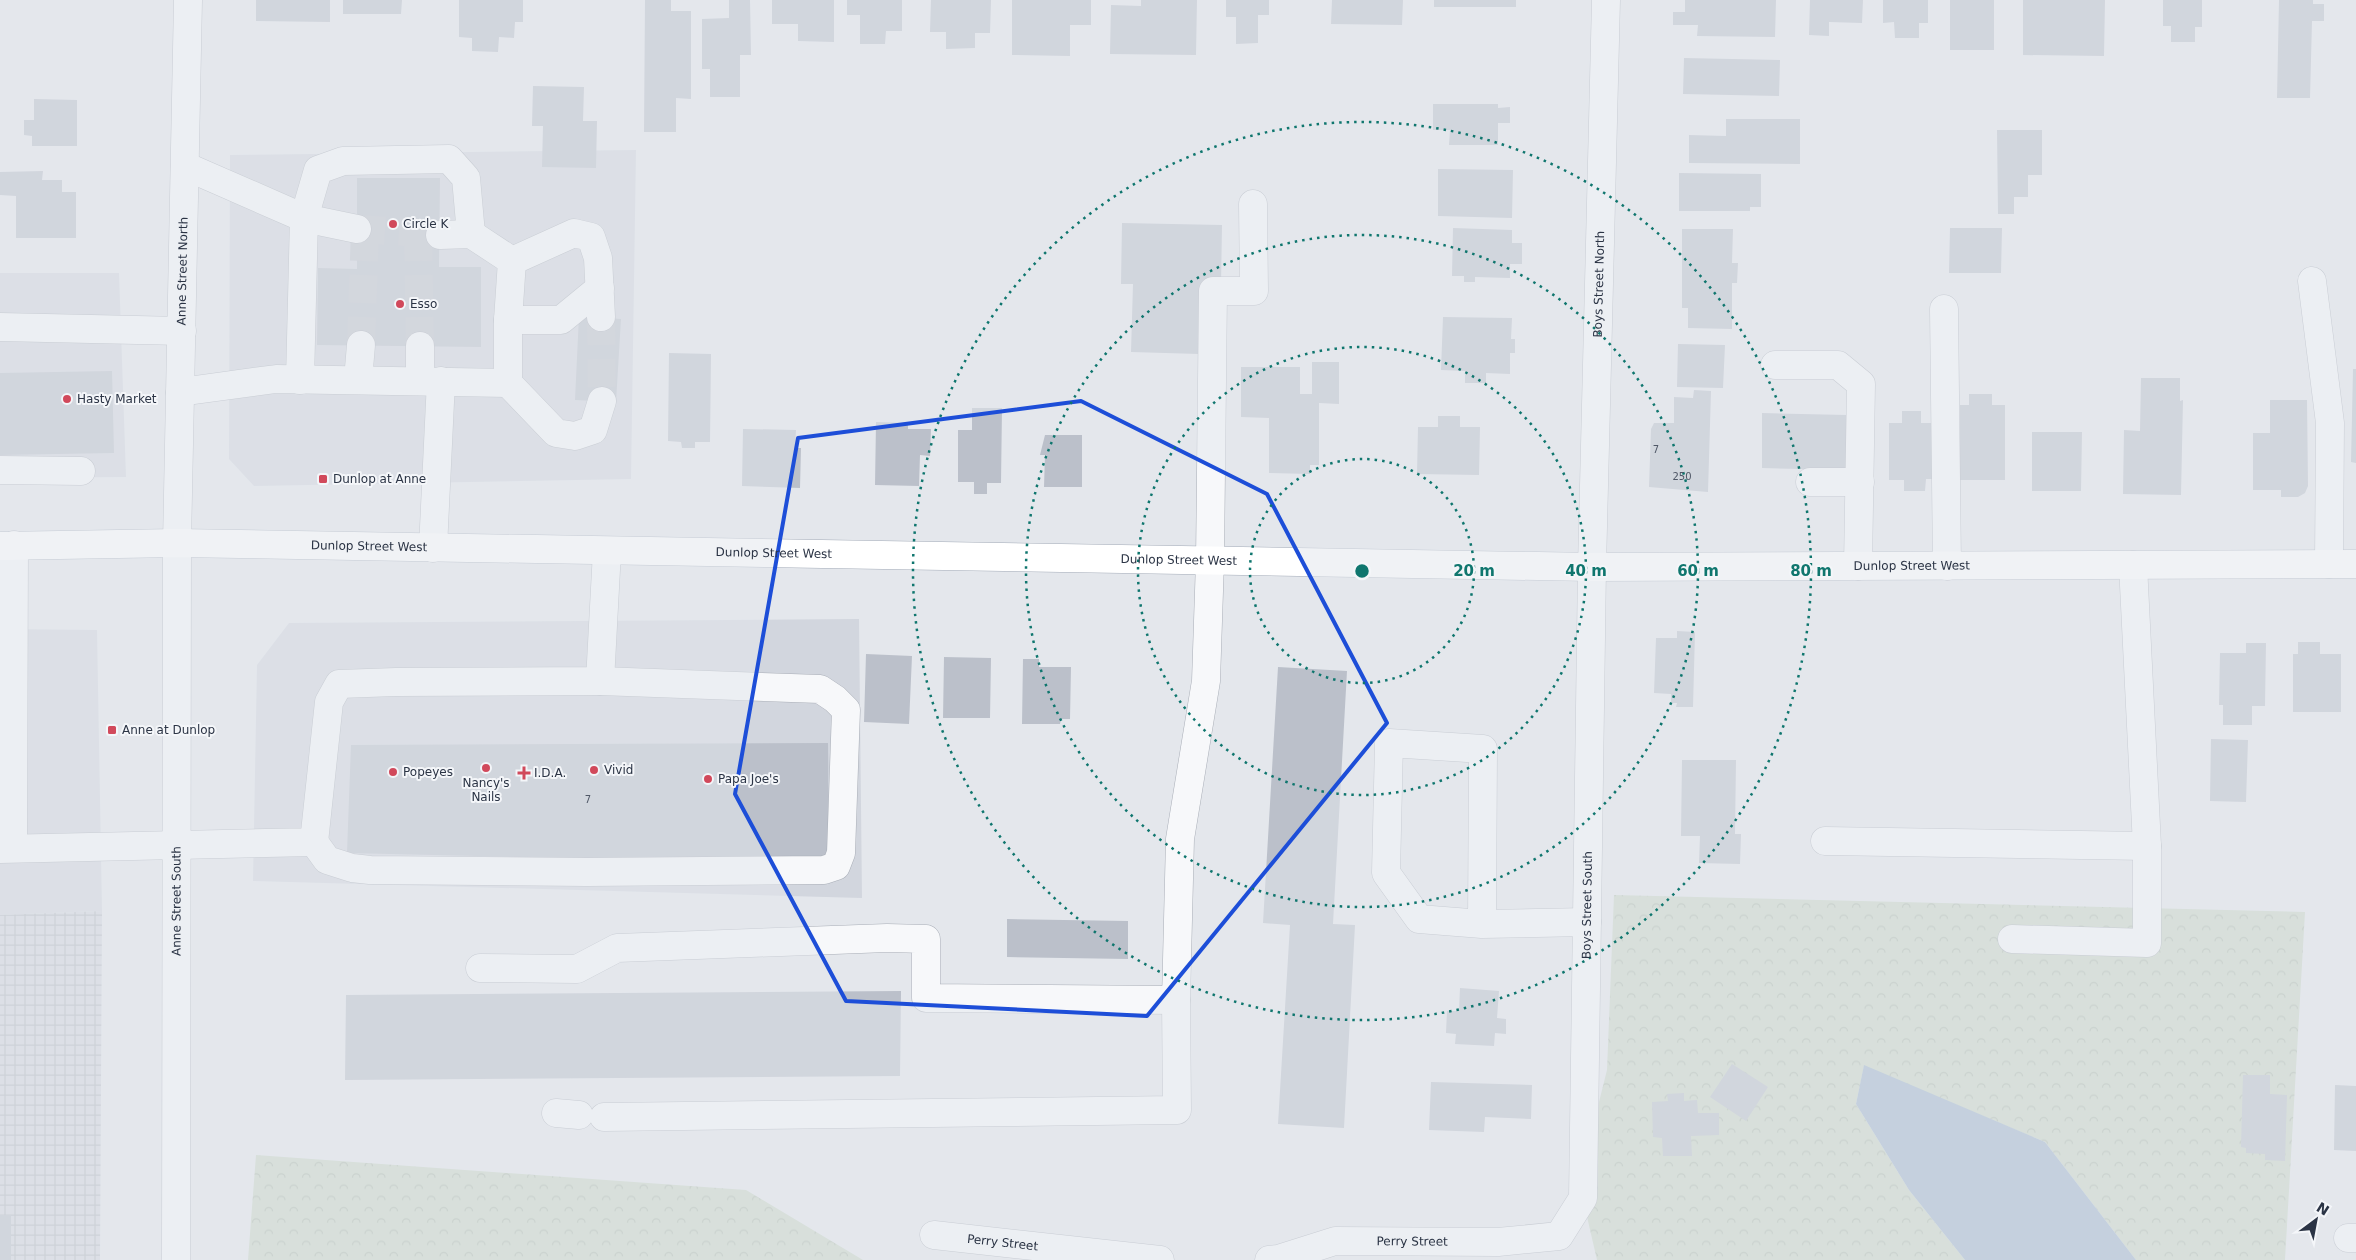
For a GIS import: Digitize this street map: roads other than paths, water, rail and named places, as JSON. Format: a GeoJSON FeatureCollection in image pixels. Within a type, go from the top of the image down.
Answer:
{"type":"FeatureCollection","features":[{"type":"Feature","properties":{"kind":"main road","name":"Dunlop Street West"},"geometry":{"type":"LineString","coordinates":[[7,545],[177,543],[1592,567],[2343,564]]}},
{"type":"Feature","properties":{"kind":"street","name":"Anne Street North"},"geometry":{"type":"LineString","coordinates":[[177,543],[188,0]]}},
{"type":"Feature","properties":{"kind":"street","name":"Boys Street North"},"geometry":{"type":"LineString","coordinates":[[1592,567],[1606,0]]}},
{"type":"Feature","properties":{"kind":"street"},"geometry":{"type":"LineString","coordinates":[[300,380],[304,218],[318,170],[343,161],[448,159],[466,178],[471,234]]}},
{"type":"Feature","properties":{"kind":"street"},"geometry":{"type":"LineString","coordinates":[[185,166],[304,218],[357,229]]}},
{"type":"Feature","properties":{"kind":"street"},"geometry":{"type":"LineString","coordinates":[[579,1115],[1177,1110],[1176,1000],[1180,839],[1206,681],[1210,560],[1213,291],[1254,292],[1252,204]]}},
{"type":"Feature","properties":{"kind":"street"},"geometry":{"type":"LineString","coordinates":[[512,261],[574,233],[591,237],[598,258],[601,318]]}},
{"type":"Feature","properties":{"kind":"street"},"geometry":{"type":"LineString","coordinates":[[440,235],[471,234],[512,261]]}},
{"type":"Feature","properties":{"kind":"street"},"geometry":{"type":"LineString","coordinates":[[512,261],[508,320],[508,382],[556,433],[575,436],[593,430],[602,401]]}},
{"type":"Feature","properties":{"kind":"street"},"geometry":{"type":"LineString","coordinates":[[2312,281],[2330,422],[2343,564]]}},
{"type":"Feature","properties":{"kind":"street"},"geometry":{"type":"LineString","coordinates":[[508,320],[561,320],[600,288]]}},
{"type":"Feature","properties":{"kind":"street"},"geometry":{"type":"LineString","coordinates":[[1944,309],[1947,566]]}},
{"type":"Feature","properties":{"kind":"street"},"geometry":{"type":"LineString","coordinates":[[0,327],[182,331]]}},
{"type":"Feature","properties":{"kind":"street"},"geometry":{"type":"LineString","coordinates":[[358,380],[361,345]]}},
{"type":"Feature","properties":{"kind":"street"},"geometry":{"type":"LineString","coordinates":[[420,346],[430,381],[433,548]]}},
{"type":"Feature","properties":{"kind":"street"},"geometry":{"type":"LineString","coordinates":[[1775,365],[1838,365],[1861,384],[1858,566]]}},
{"type":"Feature","properties":{"kind":"street"},"geometry":{"type":"LineString","coordinates":[[180,392],[276,379],[508,382]]}},
{"type":"Feature","properties":{"kind":"street"},"geometry":{"type":"LineString","coordinates":[[0,470],[81,471]]}},
{"type":"Feature","properties":{"kind":"street"},"geometry":{"type":"LineString","coordinates":[[1810,482],[1860,482]]}},
{"type":"Feature","properties":{"kind":"street","name":"Anne Street South"},"geometry":{"type":"LineString","coordinates":[[176,1260],[177,543]]}},
{"type":"Feature","properties":{"kind":"street"},"geometry":{"type":"LineString","coordinates":[[7,545],[6,848],[314,842]]}},
{"type":"Feature","properties":{"kind":"street"},"geometry":{"type":"LineString","coordinates":[[600,681],[607,551]]}},
{"type":"Feature","properties":{"kind":"street"},"geometry":{"type":"LineString","coordinates":[[2012,939],[2147,943],[2147,846],[2133,565]]}},
{"type":"Feature","properties":{"kind":"street","name":"Boys Street South"},"geometry":{"type":"LineString","coordinates":[[1559,1236],[1582,1198],[1592,567]]}},
{"type":"Feature","properties":{"kind":"street"},"geometry":{"type":"LineString","coordinates":[[600,681],[820,689],[836,699],[846,710],[841,854],[836,866],[824,870],[370,870],[352,868],[327,860],[314,842],[328,702],[339,684],[600,681]]}},
{"type":"Feature","properties":{"kind":"street"},"geometry":{"type":"LineString","coordinates":[[1482,924],[1483,749],[1389,743],[1386,873],[1418,919],[1482,924],[1587,922]]}},
{"type":"Feature","properties":{"kind":"street"},"geometry":{"type":"LineString","coordinates":[[1825,841],[2147,846]]}},
{"type":"Feature","properties":{"kind":"street"},"geometry":{"type":"LineString","coordinates":[[480,968],[577,969],[618,948],[897,938],[926,939],[926,998],[1176,1000]]}},
{"type":"Feature","properties":{"kind":"street","name":"Perry Street"},"geometry":{"type":"LineString","coordinates":[[934,1235],[1160,1260]]}},
{"type":"Feature","properties":{"kind":"street","name":"Perry Street"},"geometry":{"type":"LineString","coordinates":[[1269,1260],[1278,1260],[1335,1241],[1498,1242],[1559,1236]]}},
{"type":"Feature","properties":{"kind":"water"},"geometry":{"type":"Polygon","coordinates":[[[1864,1065],[2045,1142],[2136,1260],[1965,1260],[1909,1190],[1856,1104],[1864,1065]]]}},
{"type":"Feature","properties":{"kind":"tunnel"},"geometry":{"type":"LineString","coordinates":[[357,229],[436,234]]}},
{"type":"Feature","properties":{"kind":"tunnel"},"geometry":{"type":"LineString","coordinates":[[361,345],[365,229]]}},
{"type":"Feature","properties":{"kind":"tunnel"},"geometry":{"type":"LineString","coordinates":[[418,233],[420,346]]}},
{"type":"Feature","properties":{"kind":"tunnel"},"geometry":{"type":"LineString","coordinates":[[601,317],[602,401]]}},
{"type":"Feature","properties":{"kind":"place","name":"Circle K"},"geometry":{"type":"Point","coordinates":[393,224]}},
{"type":"Feature","properties":{"kind":"place","name":"Esso"},"geometry":{"type":"Point","coordinates":[400,304]}},
{"type":"Feature","properties":{"kind":"place","name":"Hasty Market"},"geometry":{"type":"Point","coordinates":[67,399]}},
{"type":"Feature","properties":{"kind":"place","name":"Dunlop at Anne"},"geometry":{"type":"Point","coordinates":[323,479]}},
{"type":"Feature","properties":{"kind":"place","name":"Anne at Dunlop"},"geometry":{"type":"Point","coordinates":[112,730]}},
{"type":"Feature","properties":{"kind":"place","name":"Nancy's Nails"},"geometry":{"type":"Point","coordinates":[486,768]}},
{"type":"Feature","properties":{"kind":"place","name":"Vivid"},"geometry":{"type":"Point","coordinates":[594,770]}},
{"type":"Feature","properties":{"kind":"place","name":"Popeyes"},"geometry":{"type":"Point","coordinates":[393,772]}},
{"type":"Feature","properties":{"kind":"place","name":"I.D.A."},"geometry":{"type":"Point","coordinates":[524,773]}},
{"type":"Feature","properties":{"kind":"place","name":"Papa Joe's"},"geometry":{"type":"Point","coordinates":[708,779]}}]}
